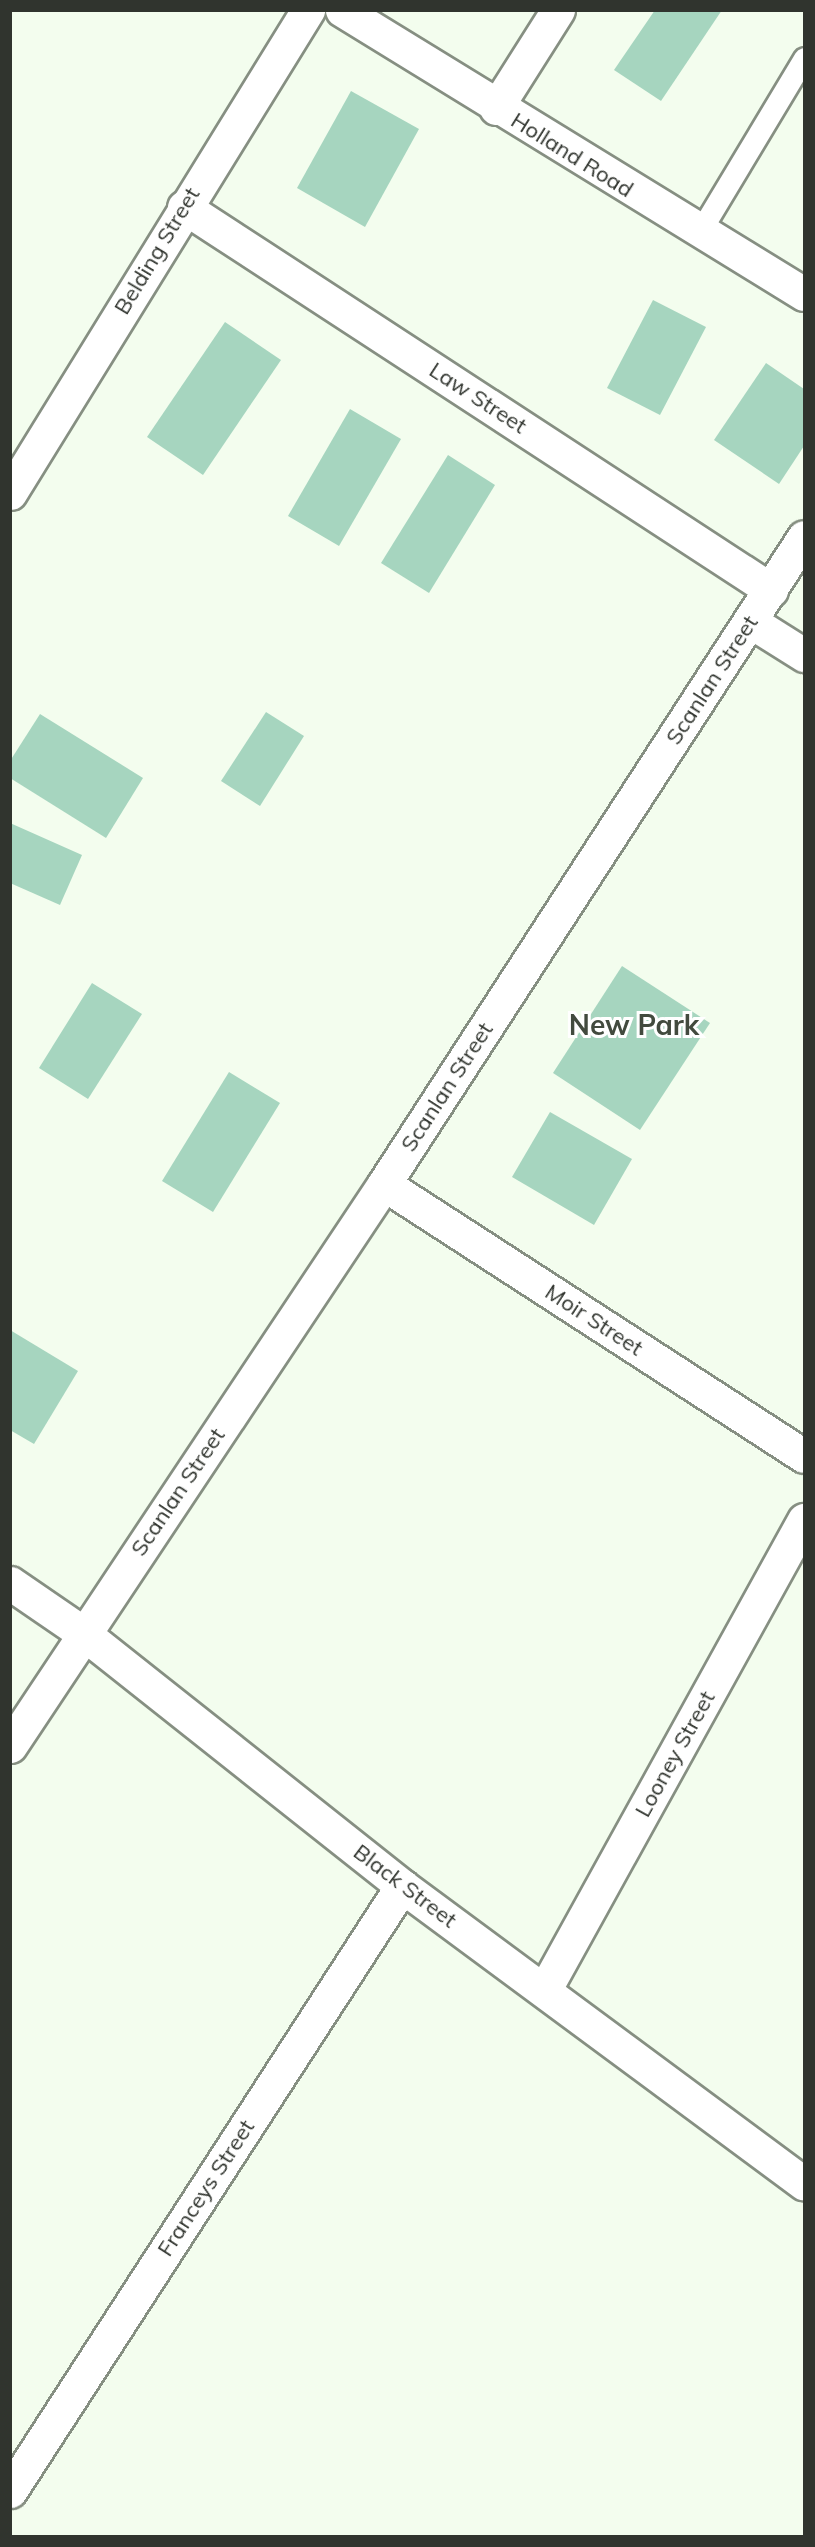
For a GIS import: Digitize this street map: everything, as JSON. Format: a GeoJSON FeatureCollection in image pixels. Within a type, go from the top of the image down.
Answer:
{"type":"FeatureCollection","features":[{"type":"Feature","properties":{"kind":"street","name":"Belding Street"},"geometry":{"type":"LineString","coordinates":[[10,494],[184,207],[308,10]]}},
{"type":"Feature","properties":{"kind":"street","name":"Holland Road"},"geometry":{"type":"LineString","coordinates":[[342,10],[699,233],[804,294]]}},
{"type":"Feature","properties":{"kind":"street"},"geometry":{"type":"LineString","coordinates":[[496,108],[558,10]]}},
{"type":"Feature","properties":{"kind":"street","name":"Law Street"},"geometry":{"type":"LineString","coordinates":[[184,207],[771,590]]}},
{"type":"Feature","properties":{"kind":"street","name":"Scanlan Street"},"geometry":{"type":"LineString","coordinates":[[10,1746],[83,1633],[384,1184],[804,537]]}},
{"type":"Feature","properties":{"kind":"street"},"geometry":{"type":"LineString","coordinates":[[750,621],[804,655]]}},
{"type":"Feature","properties":{"kind":"street","name":"Moir Street"},"geometry":{"type":"LineString","coordinates":[[384,1184],[804,1456]]}},
{"type":"Feature","properties":{"kind":"street","name":"Looney Street"},"geometry":{"type":"LineString","coordinates":[[545,1989],[804,1520]]}},
{"type":"Feature","properties":{"kind":"street","name":"Black Street"},"geometry":{"type":"LineString","coordinates":[[10,1583],[83,1633],[402,1886],[801,2170]]}},
{"type":"Feature","properties":{"kind":"street","name":"Franceys Street"},"geometry":{"type":"LineString","coordinates":[[10,2491],[402,1886]]}},
{"type":"Feature","properties":{"kind":"lane"},"geometry":{"type":"LineString","coordinates":[[699,233],[804,58]]}},
{"type":"Feature","properties":{"kind":"building"},"geometry":{"type":"Polygon","coordinates":[[[655,10],[722,10],[661,101],[614,70],[655,10]]]}},
{"type":"Feature","properties":{"kind":"building"},"geometry":{"type":"Polygon","coordinates":[[[351,91],[419,129],[365,227],[297,188],[351,91]]]}},
{"type":"Feature","properties":{"kind":"building"},"geometry":{"type":"Polygon","coordinates":[[[653,300],[706,327],[660,415],[607,388],[653,300]]]}},
{"type":"Feature","properties":{"kind":"building"},"geometry":{"type":"Polygon","coordinates":[[[225,322],[281,360],[203,475],[147,437],[225,322]]]}},
{"type":"Feature","properties":{"kind":"building"},"geometry":{"type":"Polygon","coordinates":[[[766,363],[804,389],[804,446],[779,484],[714,440],[766,363]]]}},
{"type":"Feature","properties":{"kind":"building"},"geometry":{"type":"Polygon","coordinates":[[[350,409],[401,439],[339,546],[288,516],[350,409]]]}},
{"type":"Feature","properties":{"kind":"building"},"geometry":{"type":"Polygon","coordinates":[[[448,455],[495,485],[429,593],[381,563],[448,455]]]}},
{"type":"Feature","properties":{"kind":"building"},"geometry":{"type":"Polygon","coordinates":[[[266,712],[304,736],[260,806],[221,781],[266,712]]]}},
{"type":"Feature","properties":{"kind":"building"},"geometry":{"type":"Polygon","coordinates":[[[40,714],[143,778],[106,838],[10,778],[10,761],[40,714]]]}},
{"type":"Feature","properties":{"kind":"building"},"geometry":{"type":"Polygon","coordinates":[[[10,823],[82,855],[60,905],[10,883],[10,823]]]}},
{"type":"Feature","properties":{"kind":"building"},"geometry":{"type":"Polygon","coordinates":[[[622,966],[710,1023],[640,1130],[553,1073],[622,966]]]}},
{"type":"Feature","properties":{"kind":"building"},"geometry":{"type":"Polygon","coordinates":[[[92,983],[142,1014],[88,1099],[39,1068],[92,983]]]}},
{"type":"Feature","properties":{"kind":"building"},"geometry":{"type":"Polygon","coordinates":[[[229,1072],[280,1103],[213,1212],[162,1181],[229,1072]]]}},
{"type":"Feature","properties":{"kind":"building"},"geometry":{"type":"Polygon","coordinates":[[[550,1112],[632,1159],[594,1225],[512,1177],[550,1112]]]}},
{"type":"Feature","properties":{"kind":"building"},"geometry":{"type":"Polygon","coordinates":[[[10,1330],[78,1371],[34,1444],[10,1430],[10,1330]]]}},
{"type":"Feature","properties":{"kind":"district","name":"New Park"},"geometry":{"type":"Point","coordinates":[634,1025]}}]}
